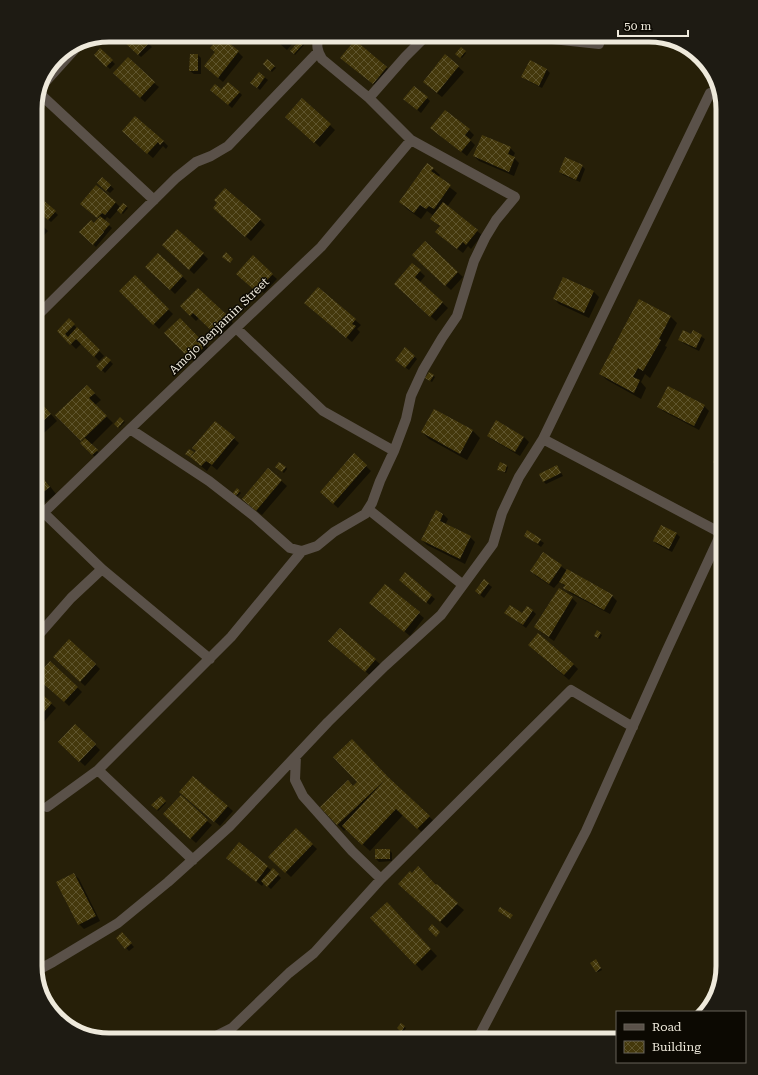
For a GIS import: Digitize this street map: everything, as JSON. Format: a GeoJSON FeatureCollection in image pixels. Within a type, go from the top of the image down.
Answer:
{"type":"FeatureCollection","features":[{"type":"Feature","properties":{"kind":"street"},"geometry":{"type":"LineString","coordinates":[[47,808],[98,770],[210,659],[231,637],[302,551],[316,546],[334,532],[365,514],[372,503],[380,481],[394,451],[406,419],[411,396],[423,370],[457,316],[474,261],[496,220],[515,197],[410,140],[369,98],[322,59],[318,52],[317,42]]}},
{"type":"Feature","properties":{"kind":"street"},"geometry":{"type":"LineString","coordinates":[[369,98],[420,42]]}},
{"type":"Feature","properties":{"kind":"street"},"geometry":{"type":"LineString","coordinates":[[580,42],[599,44]]}},
{"type":"Feature","properties":{"kind":"street"},"geometry":{"type":"LineString","coordinates":[[42,306],[176,178],[196,162],[211,156],[228,146],[318,52]]}},
{"type":"Feature","properties":{"kind":"street"},"geometry":{"type":"LineString","coordinates":[[52,74],[70,55]]}},
{"type":"Feature","properties":{"kind":"street"},"geometry":{"type":"LineString","coordinates":[[42,968],[118,923],[193,860],[228,827],[328,722],[441,615],[493,544],[502,512],[518,477],[543,439],[710,93]]}},
{"type":"Feature","properties":{"kind":"street"},"geometry":{"type":"LineString","coordinates":[[43,97],[154,200]]}},
{"type":"Feature","properties":{"kind":"street","name":"Amojo Benjamin Street"},"geometry":{"type":"LineString","coordinates":[[44,513],[321,247],[410,140]]}},
{"type":"Feature","properties":{"kind":"street"},"geometry":{"type":"LineString","coordinates":[[236,328],[323,411],[394,451]]}},
{"type":"Feature","properties":{"kind":"street"},"geometry":{"type":"LineString","coordinates":[[130,429],[209,481],[254,516],[290,548],[302,551]]}},
{"type":"Feature","properties":{"kind":"street"},"geometry":{"type":"LineString","coordinates":[[543,439],[716,528]]}},
{"type":"Feature","properties":{"kind":"street"},"geometry":{"type":"LineString","coordinates":[[368,509],[463,585]]}},
{"type":"Feature","properties":{"kind":"street"},"geometry":{"type":"LineString","coordinates":[[44,513],[102,569],[210,659]]}},
{"type":"Feature","properties":{"kind":"street"},"geometry":{"type":"LineString","coordinates":[[481,1033],[586,831],[716,544]]}},
{"type":"Feature","properties":{"kind":"street"},"geometry":{"type":"LineString","coordinates":[[42,631],[71,598],[102,569]]}},
{"type":"Feature","properties":{"kind":"street"},"geometry":{"type":"LineString","coordinates":[[222,1033],[232,1028],[289,973],[314,953],[381,879],[571,690],[633,727]]}},
{"type":"Feature","properties":{"kind":"street"},"geometry":{"type":"LineString","coordinates":[[296,756],[295,780],[303,796],[352,851],[381,879]]}},
{"type":"Feature","properties":{"kind":"street"},"geometry":{"type":"LineString","coordinates":[[98,770],[193,860]]}},
{"type":"Feature","properties":{"kind":"building"},"geometry":{"type":"Polygon","coordinates":[[[124,42],[148,42],[149,43],[138,55],[124,42]]]}},
{"type":"Feature","properties":{"kind":"building"},"geometry":{"type":"Polygon","coordinates":[[[215,42],[228,42],[239,51],[218,78],[204,66],[215,52],[210,48],[215,42]]]}},
{"type":"Feature","properties":{"kind":"building"},"geometry":{"type":"Polygon","coordinates":[[[298,42],[304,43],[294,54],[290,51],[298,42]]]}},
{"type":"Feature","properties":{"kind":"building"},"geometry":{"type":"Polygon","coordinates":[[[353,42],[357,42],[387,67],[373,84],[340,58],[353,42]]]}},
{"type":"Feature","properties":{"kind":"building"},"geometry":{"type":"Polygon","coordinates":[[[461,47],[466,51],[460,58],[455,54],[461,47]]]}},
{"type":"Feature","properties":{"kind":"building"},"geometry":{"type":"Polygon","coordinates":[[[100,48],[113,60],[106,67],[94,55],[100,48]]]}},
{"type":"Feature","properties":{"kind":"building"},"geometry":{"type":"Polygon","coordinates":[[[190,54],[198,54],[198,71],[189,71],[190,54]]]}},
{"type":"Feature","properties":{"kind":"building"},"geometry":{"type":"Polygon","coordinates":[[[445,54],[459,66],[437,93],[423,82],[445,54]]]}},
{"type":"Feature","properties":{"kind":"building"},"geometry":{"type":"Polygon","coordinates":[[[128,57],[155,82],[140,98],[113,73],[128,57]]]}},
{"type":"Feature","properties":{"kind":"building"},"geometry":{"type":"Polygon","coordinates":[[[267,59],[275,66],[270,71],[263,64],[267,59]]]}},
{"type":"Feature","properties":{"kind":"building"},"geometry":{"type":"Polygon","coordinates":[[[530,60],[547,69],[539,86],[521,77],[530,60]]]}},
{"type":"Feature","properties":{"kind":"building"},"geometry":{"type":"Polygon","coordinates":[[[259,72],[265,77],[257,88],[250,83],[259,72]]]}},
{"type":"Feature","properties":{"kind":"building"},"geometry":{"type":"Polygon","coordinates":[[[228,82],[240,92],[228,105],[216,95],[228,82]]]}},
{"type":"Feature","properties":{"kind":"building"},"geometry":{"type":"Polygon","coordinates":[[[215,84],[221,89],[216,95],[210,90],[215,84]]]}},
{"type":"Feature","properties":{"kind":"building"},"geometry":{"type":"Polygon","coordinates":[[[414,86],[428,97],[417,110],[403,99],[414,86]]]}},
{"type":"Feature","properties":{"kind":"building"},"geometry":{"type":"Polygon","coordinates":[[[302,98],[331,124],[314,143],[285,117],[302,98]]]}},
{"type":"Feature","properties":{"kind":"building"},"geometry":{"type":"Polygon","coordinates":[[[445,110],[470,129],[465,135],[471,140],[461,152],[430,128],[445,110]]]}},
{"type":"Feature","properties":{"kind":"building"},"geometry":{"type":"Polygon","coordinates":[[[135,116],[164,141],[160,145],[158,142],[147,154],[122,131],[135,116]]]}},
{"type":"Feature","properties":{"kind":"building"},"geometry":{"type":"Polygon","coordinates":[[[482,135],[511,147],[508,154],[515,157],[509,172],[473,156],[482,135]]]}},
{"type":"Feature","properties":{"kind":"building"},"geometry":{"type":"Polygon","coordinates":[[[565,157],[583,165],[576,180],[559,172],[565,157]]]}},
{"type":"Feature","properties":{"kind":"building"},"geometry":{"type":"Polygon","coordinates":[[[427,163],[434,168],[431,171],[451,185],[434,209],[429,206],[426,209],[420,205],[414,213],[399,202],[427,163]]]}},
{"type":"Feature","properties":{"kind":"building"},"geometry":{"type":"Polygon","coordinates":[[[102,177],[111,185],[106,191],[97,183],[102,177]]]}},
{"type":"Feature","properties":{"kind":"building"},"geometry":{"type":"Polygon","coordinates":[[[96,185],[116,202],[105,215],[102,213],[97,218],[80,204],[96,185]]]}},
{"type":"Feature","properties":{"kind":"building"},"geometry":{"type":"Polygon","coordinates":[[[225,188],[261,219],[245,237],[213,208],[217,203],[214,200],[225,188]]]}},
{"type":"Feature","properties":{"kind":"building"},"geometry":{"type":"Polygon","coordinates":[[[42,199],[56,211],[48,220],[42,215],[42,199]]]}},
{"type":"Feature","properties":{"kind":"building"},"geometry":{"type":"Polygon","coordinates":[[[443,202],[478,230],[466,245],[463,242],[457,249],[435,232],[440,226],[430,219],[443,202]]]}},
{"type":"Feature","properties":{"kind":"building"},"geometry":{"type":"Polygon","coordinates":[[[123,203],[127,206],[121,214],[117,210],[123,203]]]}},
{"type":"Feature","properties":{"kind":"building"},"geometry":{"type":"Polygon","coordinates":[[[100,216],[110,224],[104,231],[101,228],[104,232],[93,245],[79,232],[91,220],[94,223],[100,216]]]}},
{"type":"Feature","properties":{"kind":"building"},"geometry":{"type":"Polygon","coordinates":[[[177,229],[204,253],[189,270],[162,245],[177,229]]]}},
{"type":"Feature","properties":{"kind":"building"},"geometry":{"type":"Polygon","coordinates":[[[425,241],[458,272],[445,286],[412,255],[425,241]]]}},
{"type":"Feature","properties":{"kind":"building"},"geometry":{"type":"Polygon","coordinates":[[[226,252],[233,259],[230,263],[222,257],[226,252]]]}},
{"type":"Feature","properties":{"kind":"building"},"geometry":{"type":"Polygon","coordinates":[[[158,253],[183,276],[170,290],[145,267],[158,253]]]}},
{"type":"Feature","properties":{"kind":"building"},"geometry":{"type":"Polygon","coordinates":[[[253,255],[273,274],[258,289],[255,287],[253,289],[236,274],[253,255]]]}},
{"type":"Feature","properties":{"kind":"building"},"geometry":{"type":"Polygon","coordinates":[[[412,263],[421,270],[415,277],[443,302],[430,317],[394,284],[412,263]]]}},
{"type":"Feature","properties":{"kind":"building"},"geometry":{"type":"Polygon","coordinates":[[[135,275],[169,309],[153,325],[119,291],[135,275]]]}},
{"type":"Feature","properties":{"kind":"building"},"geometry":{"type":"Polygon","coordinates":[[[563,277],[594,291],[584,313],[553,299],[563,277]]]}},
{"type":"Feature","properties":{"kind":"building"},"geometry":{"type":"Polygon","coordinates":[[[318,287],[356,319],[352,324],[356,326],[346,338],[304,303],[318,287]]]}},
{"type":"Feature","properties":{"kind":"building"},"geometry":{"type":"Polygon","coordinates":[[[198,288],[229,317],[214,333],[193,313],[190,316],[180,306],[198,288]]]}},
{"type":"Feature","properties":{"kind":"building"},"geometry":{"type":"Polygon","coordinates":[[[639,299],[671,316],[659,339],[661,340],[643,371],[638,368],[633,377],[640,380],[634,393],[599,374],[639,299]]]}},
{"type":"Feature","properties":{"kind":"building"},"geometry":{"type":"Polygon","coordinates":[[[69,318],[75,324],[65,334],[68,337],[77,327],[100,350],[94,357],[76,339],[70,345],[57,331],[69,318]]]}},
{"type":"Feature","properties":{"kind":"building"},"geometry":{"type":"Polygon","coordinates":[[[180,318],[206,345],[191,360],[164,333],[180,318]]]}},
{"type":"Feature","properties":{"kind":"building"},"geometry":{"type":"Polygon","coordinates":[[[683,330],[691,334],[693,330],[702,335],[696,348],[678,340],[683,330]]]}},
{"type":"Feature","properties":{"kind":"building"},"geometry":{"type":"Polygon","coordinates":[[[405,347],[415,356],[405,368],[395,360],[405,347]]]}},
{"type":"Feature","properties":{"kind":"building"},"geometry":{"type":"Polygon","coordinates":[[[106,356],[111,360],[101,371],[96,366],[106,356]]]}},
{"type":"Feature","properties":{"kind":"building"},"geometry":{"type":"Polygon","coordinates":[[[429,372],[434,375],[430,381],[425,378],[429,372]]]}},
{"type":"Feature","properties":{"kind":"building"},"geometry":{"type":"Polygon","coordinates":[[[87,385],[95,393],[89,398],[107,416],[81,441],[55,415],[87,385]]]}},
{"type":"Feature","properties":{"kind":"building"},"geometry":{"type":"Polygon","coordinates":[[[668,386],[705,405],[694,426],[657,407],[668,386]]]}},
{"type":"Feature","properties":{"kind":"building"},"geometry":{"type":"Polygon","coordinates":[[[42,404],[51,414],[42,422],[42,404]]]}},
{"type":"Feature","properties":{"kind":"building"},"geometry":{"type":"Polygon","coordinates":[[[434,409],[473,430],[460,454],[421,432],[434,409]]]}},
{"type":"Feature","properties":{"kind":"building"},"geometry":{"type":"Polygon","coordinates":[[[120,417],[124,421],[118,428],[114,424],[120,417]]]}},
{"type":"Feature","properties":{"kind":"building"},"geometry":{"type":"Polygon","coordinates":[[[496,420],[524,437],[515,452],[487,436],[496,420]]]}},
{"type":"Feature","properties":{"kind":"building"},"geometry":{"type":"Polygon","coordinates":[[[215,421],[235,437],[212,465],[206,461],[201,466],[190,457],[196,451],[192,448],[215,421]]]}},
{"type":"Feature","properties":{"kind":"building"},"geometry":{"type":"Polygon","coordinates":[[[85,438],[98,450],[92,455],[80,443],[85,438]]]}},
{"type":"Feature","properties":{"kind":"building"},"geometry":{"type":"Polygon","coordinates":[[[189,449],[194,452],[190,457],[185,454],[189,449]]]}},
{"type":"Feature","properties":{"kind":"building"},"geometry":{"type":"Polygon","coordinates":[[[354,453],[367,465],[333,504],[320,492],[354,453]]]}},
{"type":"Feature","properties":{"kind":"building"},"geometry":{"type":"Polygon","coordinates":[[[279,462],[286,467],[282,472],[275,467],[279,462]]]}},
{"type":"Feature","properties":{"kind":"building"},"geometry":{"type":"Polygon","coordinates":[[[500,462],[507,465],[505,472],[497,470],[500,462]]]}},
{"type":"Feature","properties":{"kind":"building"},"geometry":{"type":"Polygon","coordinates":[[[557,465],[561,473],[543,482],[539,474],[557,465]]]}},
{"type":"Feature","properties":{"kind":"building"},"geometry":{"type":"Polygon","coordinates":[[[268,468],[282,480],[256,511],[242,499],[268,468]]]}},
{"type":"Feature","properties":{"kind":"building"},"geometry":{"type":"Polygon","coordinates":[[[42,476],[50,487],[42,493],[42,476]]]}},
{"type":"Feature","properties":{"kind":"building"},"geometry":{"type":"Polygon","coordinates":[[[237,488],[240,491],[235,497],[232,494],[237,488]]]}},
{"type":"Feature","properties":{"kind":"building"},"geometry":{"type":"Polygon","coordinates":[[[436,510],[443,514],[440,521],[471,536],[460,559],[421,540],[436,510]]]}},
{"type":"Feature","properties":{"kind":"building"},"geometry":{"type":"Polygon","coordinates":[[[661,525],[677,533],[669,549],[653,541],[661,525]]]}},
{"type":"Feature","properties":{"kind":"building"},"geometry":{"type":"Polygon","coordinates":[[[527,530],[541,539],[538,544],[524,536],[527,530]]]}},
{"type":"Feature","properties":{"kind":"building"},"geometry":{"type":"Polygon","coordinates":[[[543,552],[562,565],[549,584],[530,571],[543,552]]]}},
{"type":"Feature","properties":{"kind":"building"},"geometry":{"type":"Polygon","coordinates":[[[567,569],[613,595],[604,610],[563,588],[565,585],[559,582],[567,569]]]}},
{"type":"Feature","properties":{"kind":"building"},"geometry":{"type":"Polygon","coordinates":[[[405,572],[432,595],[426,603],[399,580],[405,572]]]}},
{"type":"Feature","properties":{"kind":"building"},"geometry":{"type":"Polygon","coordinates":[[[484,579],[489,583],[480,595],[475,591],[484,579]]]}},
{"type":"Feature","properties":{"kind":"building"},"geometry":{"type":"Polygon","coordinates":[[[385,584],[420,612],[404,632],[369,603],[385,584]]]}},
{"type":"Feature","properties":{"kind":"building"},"geometry":{"type":"Polygon","coordinates":[[[559,588],[573,597],[549,637],[534,627],[559,588]]]}},
{"type":"Feature","properties":{"kind":"building"},"geometry":{"type":"Polygon","coordinates":[[[510,605],[522,613],[527,606],[533,610],[523,625],[504,613],[510,605]]]}},
{"type":"Feature","properties":{"kind":"building"},"geometry":{"type":"Polygon","coordinates":[[[340,628],[376,659],[365,672],[328,641],[340,628]]]}},
{"type":"Feature","properties":{"kind":"building"},"geometry":{"type":"Polygon","coordinates":[[[597,630],[601,633],[598,638],[594,636],[597,630]]]}},
{"type":"Feature","properties":{"kind":"building"},"geometry":{"type":"Polygon","coordinates":[[[538,633],[574,664],[564,675],[528,645],[538,633]]]}},
{"type":"Feature","properties":{"kind":"building"},"geometry":{"type":"Polygon","coordinates":[[[69,639],[96,664],[80,682],[53,657],[69,639]]]}},
{"type":"Feature","properties":{"kind":"building"},"geometry":{"type":"Polygon","coordinates":[[[50,661],[78,687],[64,702],[42,682],[42,670],[50,661]]]}},
{"type":"Feature","properties":{"kind":"building"},"geometry":{"type":"Polygon","coordinates":[[[42,694],[52,703],[42,714],[42,694]]]}},
{"type":"Feature","properties":{"kind":"building"},"geometry":{"type":"Polygon","coordinates":[[[75,724],[96,744],[79,762],[58,742],[75,724]]]}},
{"type":"Feature","properties":{"kind":"building"},"geometry":{"type":"Polygon","coordinates":[[[352,739],[388,777],[430,816],[417,829],[396,809],[362,845],[342,826],[385,780],[337,825],[320,807],[348,780],[353,786],[357,782],[333,757],[352,739]]]}},
{"type":"Feature","properties":{"kind":"building"},"geometry":{"type":"Polygon","coordinates":[[[193,776],[228,806],[214,822],[179,792],[193,776]]]}},
{"type":"Feature","properties":{"kind":"building"},"geometry":{"type":"Polygon","coordinates":[[[181,795],[208,820],[190,839],[163,814],[181,795]]]}},
{"type":"Feature","properties":{"kind":"building"},"geometry":{"type":"Polygon","coordinates":[[[161,796],[166,801],[157,810],[151,805],[161,796]]]}},
{"type":"Feature","properties":{"kind":"building"},"geometry":{"type":"Polygon","coordinates":[[[296,828],[313,844],[285,873],[268,857],[296,828]]]}},
{"type":"Feature","properties":{"kind":"building"},"geometry":{"type":"Polygon","coordinates":[[[239,842],[268,866],[256,882],[226,858],[239,842]]]}},
{"type":"Feature","properties":{"kind":"building"},"geometry":{"type":"Polygon","coordinates":[[[375,849],[390,849],[390,859],[375,859],[375,849]]]}},
{"type":"Feature","properties":{"kind":"building"},"geometry":{"type":"Polygon","coordinates":[[[418,866],[436,885],[437,884],[458,903],[440,922],[398,884],[410,871],[412,873],[418,866]]]}},
{"type":"Feature","properties":{"kind":"building"},"geometry":{"type":"Polygon","coordinates":[[[273,868],[279,874],[267,887],[261,881],[273,868]]]}},
{"type":"Feature","properties":{"kind":"building"},"geometry":{"type":"Polygon","coordinates":[[[74,873],[96,916],[78,925],[56,882],[74,873]]]}},
{"type":"Feature","properties":{"kind":"building"},"geometry":{"type":"Polygon","coordinates":[[[387,902],[431,949],[415,965],[370,918],[387,902]]]}},
{"type":"Feature","properties":{"kind":"building"},"geometry":{"type":"Polygon","coordinates":[[[500,907],[513,915],[510,919],[498,911],[500,907]]]}},
{"type":"Feature","properties":{"kind":"building"},"geometry":{"type":"Polygon","coordinates":[[[432,924],[440,932],[436,937],[428,929],[432,924]]]}},
{"type":"Feature","properties":{"kind":"building"},"geometry":{"type":"Polygon","coordinates":[[[122,932],[132,943],[125,949],[116,938],[122,932]]]}},
{"type":"Feature","properties":{"kind":"building"},"geometry":{"type":"Polygon","coordinates":[[[596,959],[601,968],[596,972],[590,963],[596,959]]]}},
{"type":"Feature","properties":{"kind":"building"},"geometry":{"type":"Polygon","coordinates":[[[401,1023],[405,1026],[401,1032],[397,1028],[401,1023]]]}}]}
